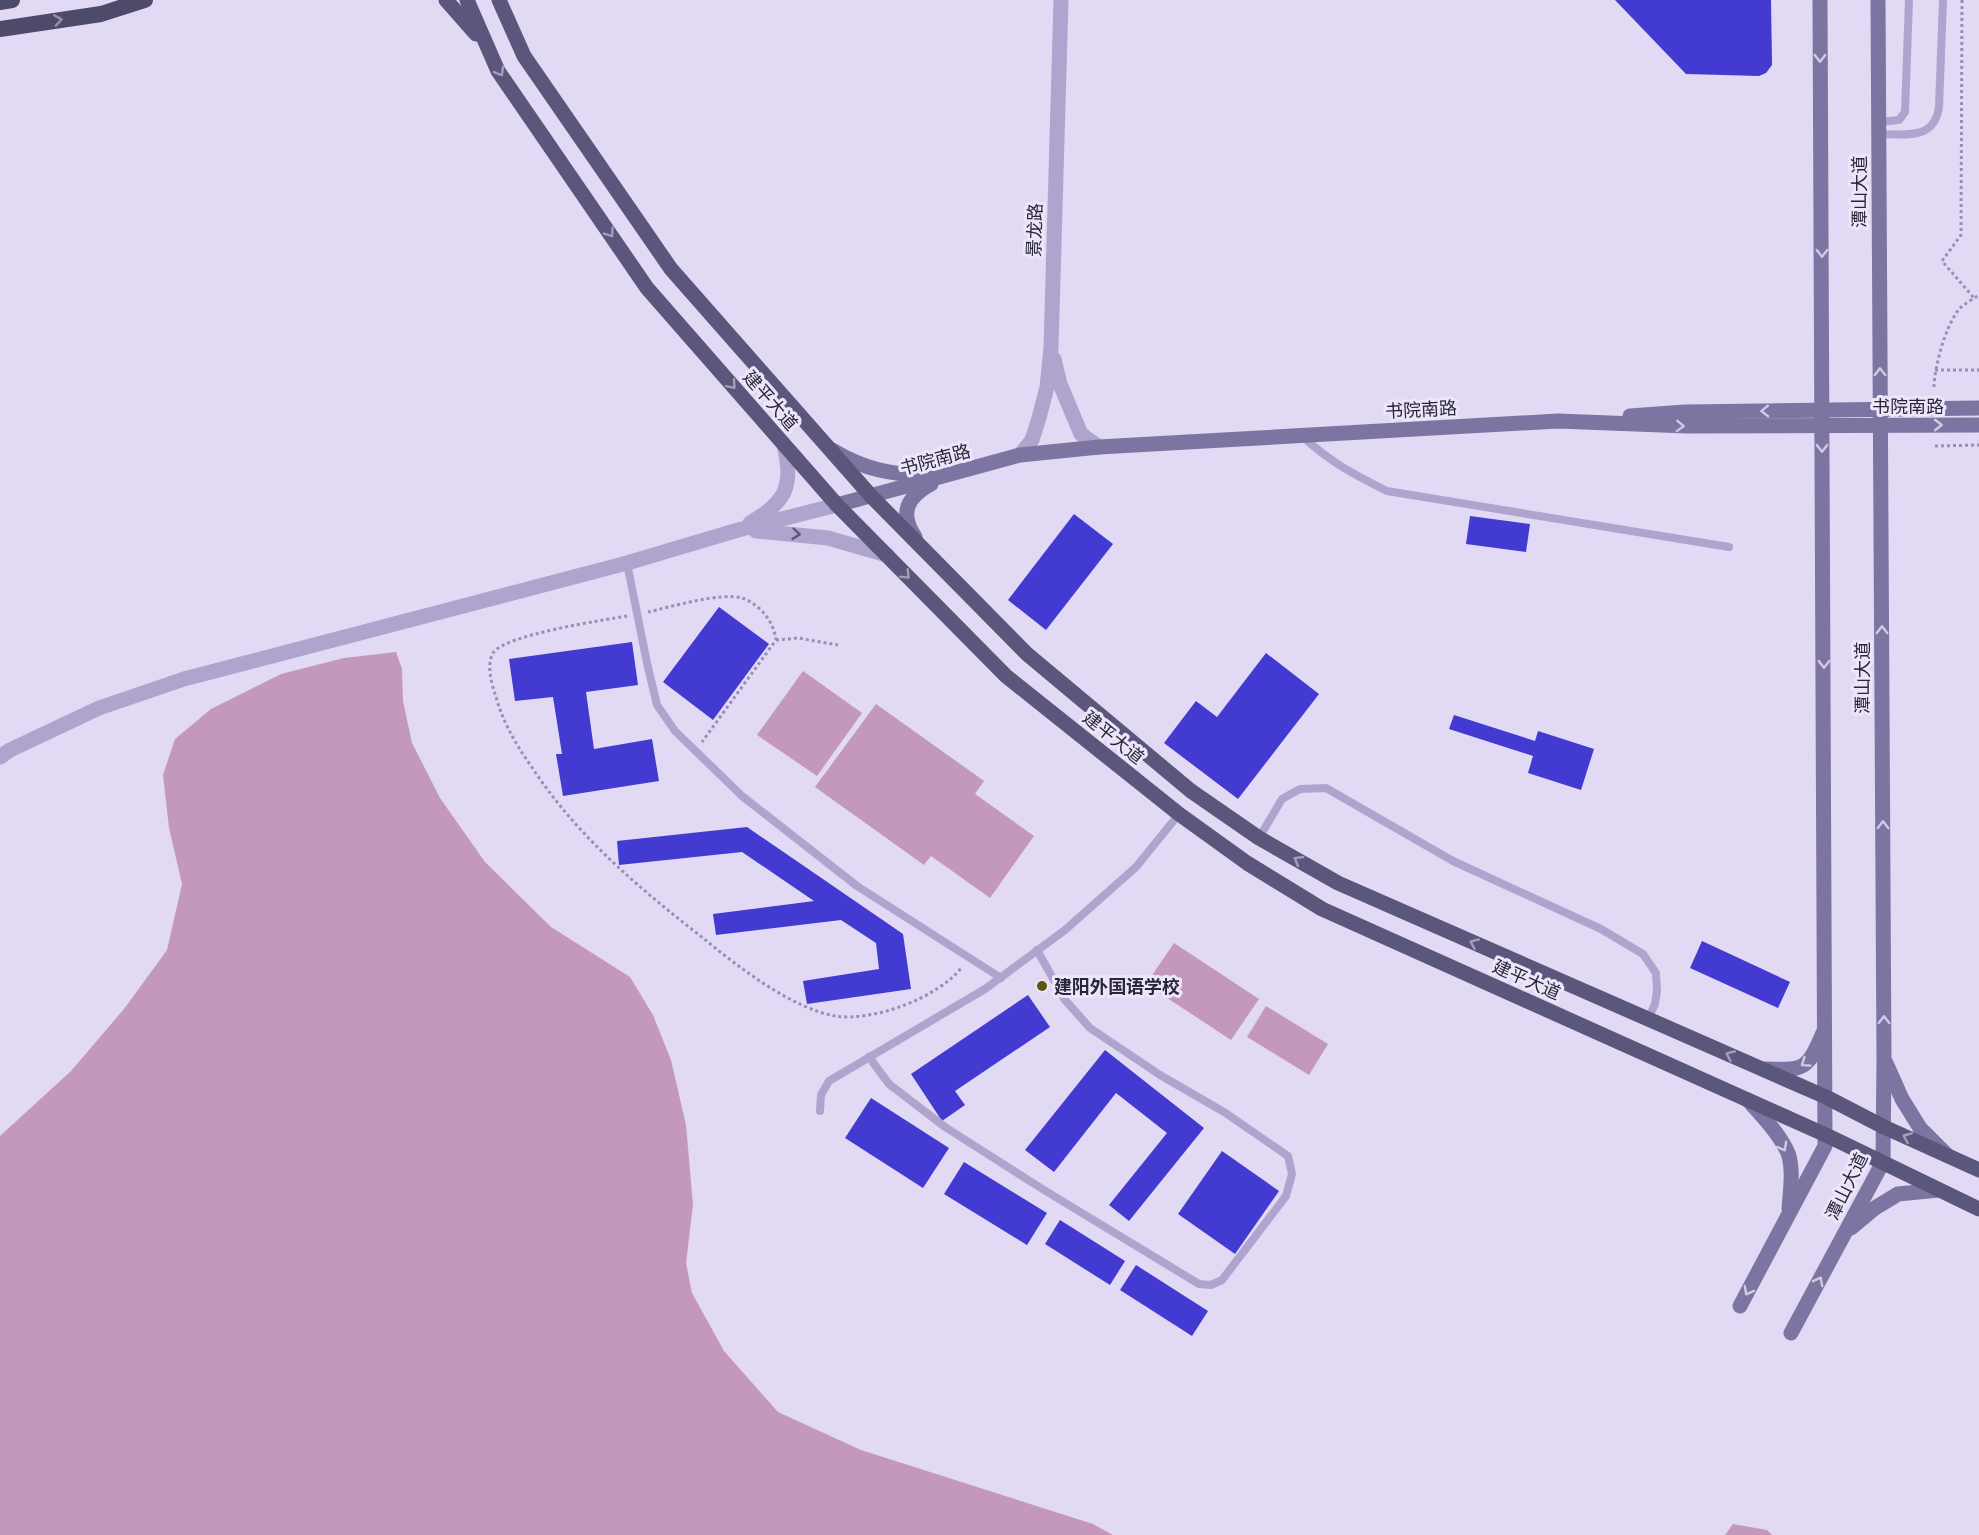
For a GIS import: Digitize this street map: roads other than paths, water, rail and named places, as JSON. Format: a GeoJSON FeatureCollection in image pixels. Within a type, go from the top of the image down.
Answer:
{"type":"FeatureCollection","features":[{"type":"Feature","properties":{"kind":"highway"},"geometry":{"type":"LineString","coordinates":[[0,2],[12,0]]}},
{"type":"Feature","properties":{"kind":"highway"},"geometry":{"type":"LineString","coordinates":[[0,29],[101,14],[145,0]]}},
{"type":"Feature","properties":{"kind":"main road"},"geometry":{"type":"LineString","coordinates":[[447,0],[486,45]]}},
{"type":"Feature","properties":{"kind":"main road","name":"建平大道"},"geometry":{"type":"LineString","coordinates":[[467,0],[498,71],[648,288],[837,505],[1006,676],[1179,814],[1247,863],[1322,909],[1826,1135],[1979,1209]]}},
{"type":"Feature","properties":{"kind":"main road","name":"建平大道"},"geometry":{"type":"LineString","coordinates":[[499,0],[524,56],[671,269],[871,496],[1027,654],[1191,791],[1259,838],[1338,883],[1826,1096],[1884,1127],[1979,1170]]}},
{"type":"Feature","properties":{"kind":"main road"},"geometry":{"type":"LineString","coordinates":[[508,0],[513,30]]}},
{"type":"Feature","properties":{"kind":"main road","name":"潭山大道"},"geometry":{"type":"LineString","coordinates":[[1740,1306],[1825,1146],[1826,1135],[1820,0]]}},
{"type":"Feature","properties":{"kind":"main road","name":"潭山大道"},"geometry":{"type":"LineString","coordinates":[[1791,1333],[1883,1162],[1878,0]]}},
{"type":"Feature","properties":{"kind":"main road"},"geometry":{"type":"LineString","coordinates":[[1823,418],[1880,409],[1979,408]]}},
{"type":"Feature","properties":{"kind":"main road","name":"书院南路"},"geometry":{"type":"LineString","coordinates":[[837,505],[1020,455],[1099,447],[1558,421],[1685,411],[1823,418],[1880,426],[1979,425]]}},
{"type":"Feature","properties":{"kind":"main road"},"geometry":{"type":"LineString","coordinates":[[828,447],[859,465],[874,470],[902,475],[944,477]]}},
{"type":"Feature","properties":{"kind":"main road"},"geometry":{"type":"LineString","coordinates":[[922,548],[906,520],[908,504],[926,486],[944,477]]}},
{"type":"Feature","properties":{"kind":"main road"},"geometry":{"type":"LineString","coordinates":[[1764,1070],[1795,1070],[1812,1059],[1826,1027]]}},
{"type":"Feature","properties":{"kind":"main road"},"geometry":{"type":"LineString","coordinates":[[1884,1059],[1902,1099],[1920,1128],[1947,1155]]}},
{"type":"Feature","properties":{"kind":"main road"},"geometry":{"type":"LineString","coordinates":[[1748,1100],[1775,1131],[1788,1155],[1791,1180],[1788,1215]]}},
{"type":"Feature","properties":{"kind":"main road"},"geometry":{"type":"LineString","coordinates":[[1844,1234],[1875,1208],[1898,1194],[1939,1190]]}},
{"type":"Feature","properties":{"kind":"street","name":"景龙路"},"geometry":{"type":"LineString","coordinates":[[1020,455],[1032,440],[1039,418],[1047,387],[1051,348],[1061,0]]}},
{"type":"Feature","properties":{"kind":"street"},"geometry":{"type":"LineString","coordinates":[[1051,348],[1060,384],[1081,434],[1099,447]]}},
{"type":"Feature","properties":{"kind":"street"},"geometry":{"type":"LineString","coordinates":[[738,530],[760,517],[783,496],[788,485],[789,466],[784,445]]}},
{"type":"Feature","properties":{"kind":"street"},"geometry":{"type":"LineString","coordinates":[[0,757],[10,750],[99,708],[184,679],[627,563],[738,530],[837,505]]}},
{"type":"Feature","properties":{"kind":"street"},"geometry":{"type":"LineString","coordinates":[[738,530],[810,535],[856,545],[887,555]]}},
{"type":"Feature","properties":{"kind":"lane"},"geometry":{"type":"LineString","coordinates":[[1879,128],[1899,120],[1905,112],[1909,0]]}},
{"type":"Feature","properties":{"kind":"lane"},"geometry":{"type":"LineString","coordinates":[[1879,128],[1920,133],[1928,130],[1935,123],[1939,107],[1943,0]]}},
{"type":"Feature","properties":{"kind":"lane"},"geometry":{"type":"LineString","coordinates":[[1302,436],[1345,471],[1387,491],[1729,548]]}},
{"type":"Feature","properties":{"kind":"lane"},"geometry":{"type":"LineString","coordinates":[[627,563],[657,705],[675,730],[742,796],[857,886],[1001,978]]}},
{"type":"Feature","properties":{"kind":"lane"},"geometry":{"type":"LineString","coordinates":[[1259,838],[1282,799],[1300,789],[1326,788],[1453,861],[1601,929],[1643,954],[1656,973],[1655,1004],[1648,1019]]}},
{"type":"Feature","properties":{"kind":"lane"},"geometry":{"type":"LineString","coordinates":[[820,1111],[821,1095],[829,1082],[985,989],[1082,916],[1136,867],[1179,814]]}},
{"type":"Feature","properties":{"kind":"lane"},"geometry":{"type":"LineString","coordinates":[[868,1057],[889,1084],[945,1126],[1044,1190],[1199,1284],[1211,1285],[1222,1280],[1286,1196],[1292,1174],[1288,1156],[1224,1112],[1160,1076],[1090,1028],[1065,1000],[1037,950]]}},
{"type":"Feature","properties":{"kind":"place","name":"建阳外国语学校"},"geometry":{"type":"Point","coordinates":[1042,986]}}]}
